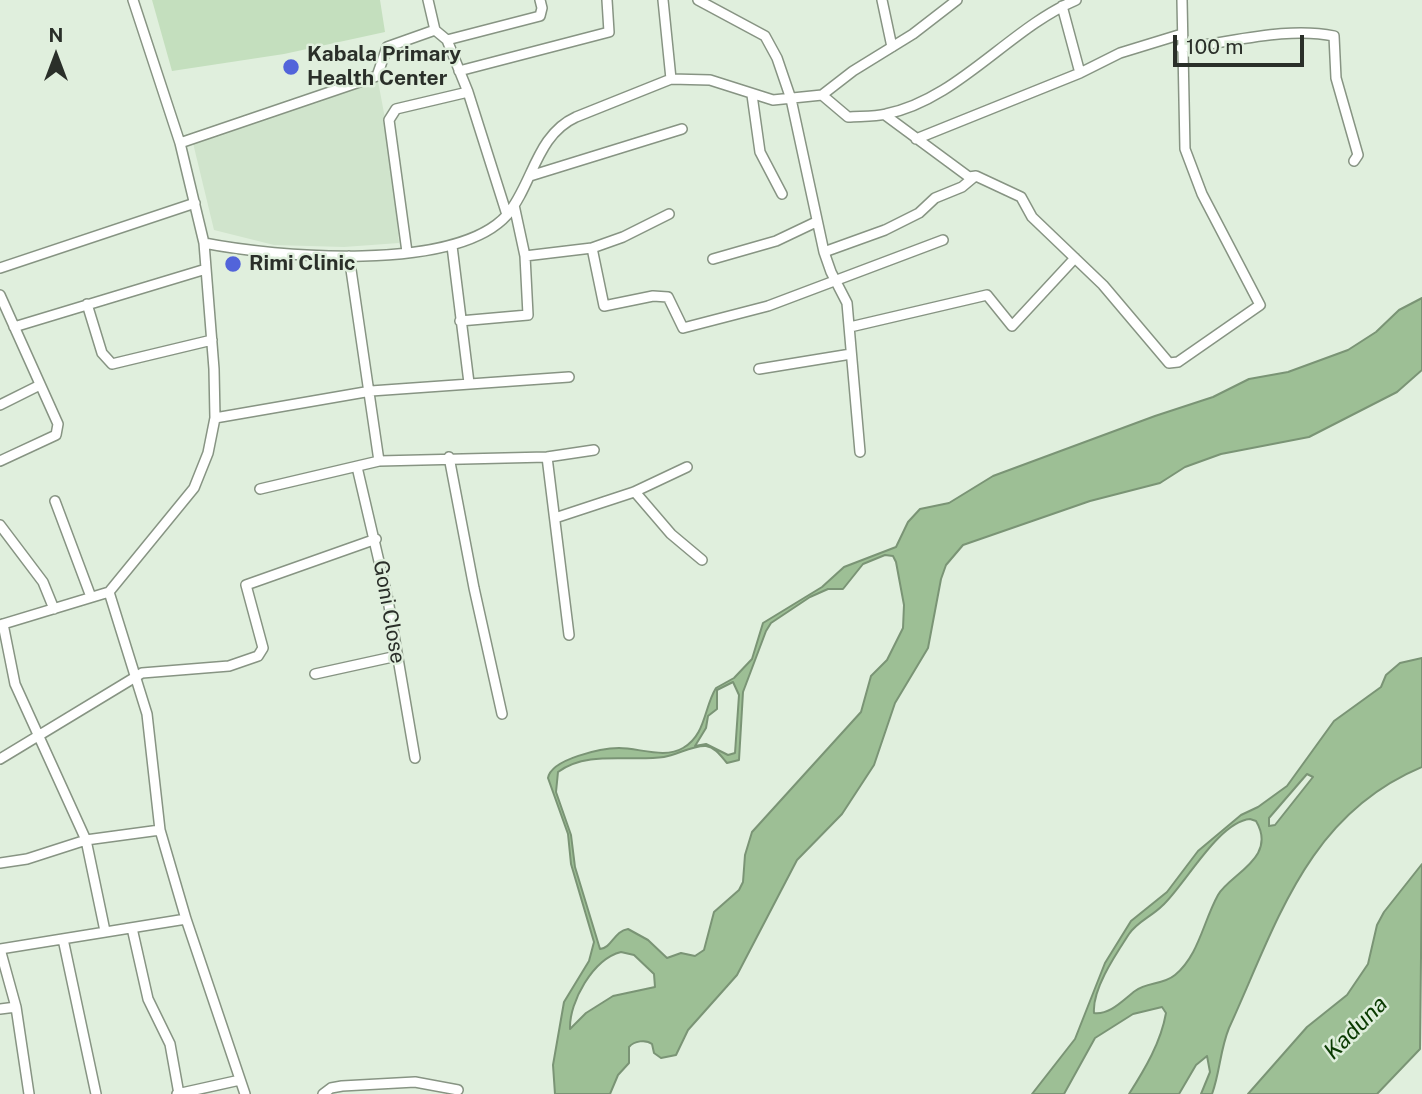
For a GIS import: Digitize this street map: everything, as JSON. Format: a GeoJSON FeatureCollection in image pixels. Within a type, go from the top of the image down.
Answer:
{"type":"FeatureCollection","features":[{"type":"Feature","properties":{"kind":"street"},"geometry":{"type":"LineString","coordinates":[[104,932],[86,840],[36,736],[15,684],[2,624],[109,592],[194,488],[208,453],[215,418],[204,243],[180,143],[133,0]]}},
{"type":"Feature","properties":{"kind":"street"},"geometry":{"type":"LineString","coordinates":[[428,0],[435,30],[447,40],[468,92],[497,192],[507,215]]}},
{"type":"Feature","properties":{"kind":"street"},"geometry":{"type":"LineString","coordinates":[[447,40],[540,16],[540,0]]}},
{"type":"Feature","properties":{"kind":"street"},"geometry":{"type":"LineString","coordinates":[[459,71],[609,32],[607,0]]}},
{"type":"Feature","properties":{"kind":"street"},"geometry":{"type":"LineString","coordinates":[[663,0],[671,79]]}},
{"type":"Feature","properties":{"kind":"street"},"geometry":{"type":"LineString","coordinates":[[698,0],[765,36],[777,58],[791,99],[824,252],[847,303],[860,452]]}},
{"type":"Feature","properties":{"kind":"street"},"geometry":{"type":"LineString","coordinates":[[882,0],[892,47]]}},
{"type":"Feature","properties":{"kind":"street"},"geometry":{"type":"LineString","coordinates":[[204,243],[278,254],[349,256],[452,246],[479,235],[507,215],[530,176],[540,151],[565,122],[671,79],[710,80],[752,96],[773,100],[822,95],[957,0]]}},
{"type":"Feature","properties":{"kind":"street"},"geometry":{"type":"LineString","coordinates":[[822,95],[848,117],[885,115],[925,100],[1026,27],[1076,0]]}},
{"type":"Feature","properties":{"kind":"street"},"geometry":{"type":"LineString","coordinates":[[885,115],[969,177],[976,176],[1021,197],[1032,217],[1075,258],[1173,364],[1258,309],[1259,301],[1220,232],[1185,149],[1182,0]]}},
{"type":"Feature","properties":{"kind":"street"},"geometry":{"type":"LineString","coordinates":[[1062,6],[1080,73]]}},
{"type":"Feature","properties":{"kind":"street"},"geometry":{"type":"LineString","coordinates":[[180,143],[377,76],[387,47],[435,30]]}},
{"type":"Feature","properties":{"kind":"street"},"geometry":{"type":"LineString","coordinates":[[1181,48],[1274,36],[1322,33],[1334,36],[1336,78],[1358,155],[1354,161]]}},
{"type":"Feature","properties":{"kind":"street"},"geometry":{"type":"LineString","coordinates":[[916,139],[1080,73],[1143,44],[1182,34]]}},
{"type":"Feature","properties":{"kind":"street"},"geometry":{"type":"LineString","coordinates":[[407,252],[389,120],[396,109],[468,92]]}},
{"type":"Feature","properties":{"kind":"street"},"geometry":{"type":"LineString","coordinates":[[752,96],[760,152],[782,194]]}},
{"type":"Feature","properties":{"kind":"street"},"geometry":{"type":"LineString","coordinates":[[530,176],[682,129]]}},
{"type":"Feature","properties":{"kind":"street"},"geometry":{"type":"LineString","coordinates":[[824,252],[885,230],[919,213],[935,198],[962,187],[976,176]]}},
{"type":"Feature","properties":{"kind":"street"},"geometry":{"type":"LineString","coordinates":[[0,268],[195,203]]}},
{"type":"Feature","properties":{"kind":"street"},"geometry":{"type":"LineString","coordinates":[[460,321],[528,315],[525,256],[514,205]]}},
{"type":"Feature","properties":{"kind":"street"},"geometry":{"type":"LineString","coordinates":[[525,256],[592,247],[623,237],[669,214]]}},
{"type":"Feature","properties":{"kind":"street"},"geometry":{"type":"LineString","coordinates":[[713,259],[776,241],[816,222]]}},
{"type":"Feature","properties":{"kind":"street"},"geometry":{"type":"LineString","coordinates":[[592,247],[604,306],[668,297],[683,328],[768,306],[943,240]]}},
{"type":"Feature","properties":{"kind":"street"},"geometry":{"type":"LineString","coordinates":[[452,246],[469,383]]}},
{"type":"Feature","properties":{"kind":"street"},"geometry":{"type":"LineString","coordinates":[[349,256],[371,391],[379,461]]}},
{"type":"Feature","properties":{"kind":"street"},"geometry":{"type":"LineString","coordinates":[[850,327],[987,295],[1012,326],[1075,258]]}},
{"type":"Feature","properties":{"kind":"street"},"geometry":{"type":"LineString","coordinates":[[14,327],[206,269]]}},
{"type":"Feature","properties":{"kind":"street"},"geometry":{"type":"LineString","coordinates":[[0,297],[58,424],[56,435],[0,461]]}},
{"type":"Feature","properties":{"kind":"street"},"geometry":{"type":"LineString","coordinates":[[87,304],[103,353],[112,364],[212,340]]}},
{"type":"Feature","properties":{"kind":"street"},"geometry":{"type":"LineString","coordinates":[[760,369],[851,354]]}},
{"type":"Feature","properties":{"kind":"street"},"geometry":{"type":"LineString","coordinates":[[215,418],[371,391],[569,377]]}},
{"type":"Feature","properties":{"kind":"street"},"geometry":{"type":"LineString","coordinates":[[0,405],[40,385]]}},
{"type":"Feature","properties":{"kind":"street"},"geometry":{"type":"LineString","coordinates":[[260,489],[379,461],[449,457],[547,457],[594,450]]}},
{"type":"Feature","properties":{"kind":"street"},"geometry":{"type":"LineString","coordinates":[[449,457],[502,714]]}},
{"type":"Feature","properties":{"kind":"street"},"geometry":{"type":"LineString","coordinates":[[547,457],[569,635]]}},
{"type":"Feature","properties":{"kind":"street","name":"Goni Close"},"geometry":{"type":"LineString","coordinates":[[357,467],[376,539],[415,758]]}},
{"type":"Feature","properties":{"kind":"street"},"geometry":{"type":"LineString","coordinates":[[555,518],[635,492],[687,467]]}},
{"type":"Feature","properties":{"kind":"street"},"geometry":{"type":"LineString","coordinates":[[635,492],[671,534],[702,561]]}},
{"type":"Feature","properties":{"kind":"street"},"geometry":{"type":"LineString","coordinates":[[55,501],[91,597]]}},
{"type":"Feature","properties":{"kind":"street"},"geometry":{"type":"LineString","coordinates":[[0,526],[43,582],[54,609]]}},
{"type":"Feature","properties":{"kind":"street"},"geometry":{"type":"LineString","coordinates":[[0,759],[150,671],[229,666],[258,656],[263,648],[246,585],[376,539]]}},
{"type":"Feature","properties":{"kind":"street"},"geometry":{"type":"LineString","coordinates":[[109,592],[147,714],[160,830],[186,919],[245,1094]]}},
{"type":"Feature","properties":{"kind":"street"},"geometry":{"type":"LineString","coordinates":[[315,674],[397,656]]}},
{"type":"Feature","properties":{"kind":"street"},"geometry":{"type":"LineString","coordinates":[[0,863],[27,859],[86,840],[160,830]]}},
{"type":"Feature","properties":{"kind":"street"},"geometry":{"type":"LineString","coordinates":[[29,1094],[16,1007],[0,949],[186,919]]}},
{"type":"Feature","properties":{"kind":"street"},"geometry":{"type":"LineString","coordinates":[[132,928],[148,999],[170,1044],[179,1094],[240,1080]]}},
{"type":"Feature","properties":{"kind":"street"},"geometry":{"type":"LineString","coordinates":[[63,939],[96,1094]]}},
{"type":"Feature","properties":{"kind":"street"},"geometry":{"type":"LineString","coordinates":[[0,1009],[16,1007]]}},
{"type":"Feature","properties":{"kind":"street"},"geometry":{"type":"LineString","coordinates":[[323,1094],[331,1088],[342,1086],[415,1082],[458,1090]]}},
{"type":"Feature","properties":{"kind":"shaded area"},"geometry":{"type":"Polygon","coordinates":[[[152,0],[380,0],[385,32],[284,54],[172,71],[152,0]]]}},
{"type":"Feature","properties":{"kind":"shaded area"},"geometry":{"type":"Polygon","coordinates":[[[378,81],[390,145],[399,243],[344,247],[274,245],[214,230],[193,143],[378,81]]]}},
{"type":"Feature","properties":{"kind":"water"},"geometry":{"type":"Polygon","coordinates":[[[1422,298],[1422,370],[1397,392],[1309,437],[1221,454],[1185,467],[1160,483],[1090,501],[963,545],[946,565],[928,648],[895,703],[874,765],[842,814],[797,860],[737,975],[688,1030],[676,1055],[661,1058],[654,1053],[652,1044],[637,1042],[629,1047],[629,1063],[618,1075],[610,1094],[555,1094],[553,1065],[564,1002],[589,961],[594,942],[571,864],[568,834],[548,778],[551,771],[567,760],[601,750],[619,748],[668,753],[683,748],[696,736],[716,688],[734,678],[752,659],[763,623],[822,587],[844,567],[896,547],[908,522],[920,509],[949,503],[993,476],[1213,397],[1249,379],[1288,372],[1348,350],[1376,332],[1399,310],[1422,298]],[[885,555],[863,564],[843,589],[828,589],[810,597],[771,623],[743,692],[739,760],[727,763],[712,748],[701,746],[664,757],[582,761],[558,772],[556,792],[571,835],[575,867],[600,949],[628,929],[648,940],[667,958],[681,953],[695,956],[704,950],[714,912],[739,890],[743,882],[745,855],[752,832],[861,712],[871,676],[887,660],[903,628],[904,605],[893,556],[885,555]],[[733,682],[717,690],[717,709],[708,716],[706,728],[695,746],[706,744],[728,755],[735,753],[739,695],[733,682]],[[621,952],[611,956],[592,972],[578,995],[570,1029],[586,1013],[613,996],[655,987],[654,974],[634,955],[621,952]]]}},
{"type":"Feature","properties":{"kind":"water"},"geometry":{"type":"Polygon","coordinates":[[[1422,658],[1422,767],[1383,788],[1350,813],[1323,843],[1300,876],[1263,950],[1229,1028],[1212,1094],[1201,1094],[1210,1072],[1207,1056],[1196,1065],[1179,1094],[1129,1094],[1156,1045],[1166,1013],[1162,1007],[1133,1014],[1095,1038],[1064,1094],[1032,1094],[1075,1039],[1105,963],[1131,921],[1167,892],[1198,851],[1241,815],[1258,807],[1287,786],[1334,721],[1381,687],[1386,675],[1400,663],[1422,658]],[[1307,774],[1269,818],[1269,826],[1275,825],[1313,777],[1307,774]],[[1250,819],[1238,823],[1214,842],[1162,906],[1132,930],[1101,983],[1094,1013],[1111,1009],[1140,988],[1170,978],[1183,967],[1195,948],[1218,895],[1257,855],[1261,834],[1256,821],[1250,819]]]}},
{"type":"Feature","properties":{"kind":"water","name":"Kaduna"},"geometry":{"type":"Polygon","coordinates":[[[1422,864],[1420,1049],[1377,1094],[1248,1094],[1307,1027],[1347,995],[1368,964],[1377,925],[1384,912],[1422,864]]]}},
{"type":"Feature","properties":{"kind":"place","name":"Kabala Primary Health Center"},"geometry":{"type":"Point","coordinates":[291,67]}},
{"type":"Feature","properties":{"kind":"place","name":"Rimi Clinic"},"geometry":{"type":"Point","coordinates":[233,264]}}]}
